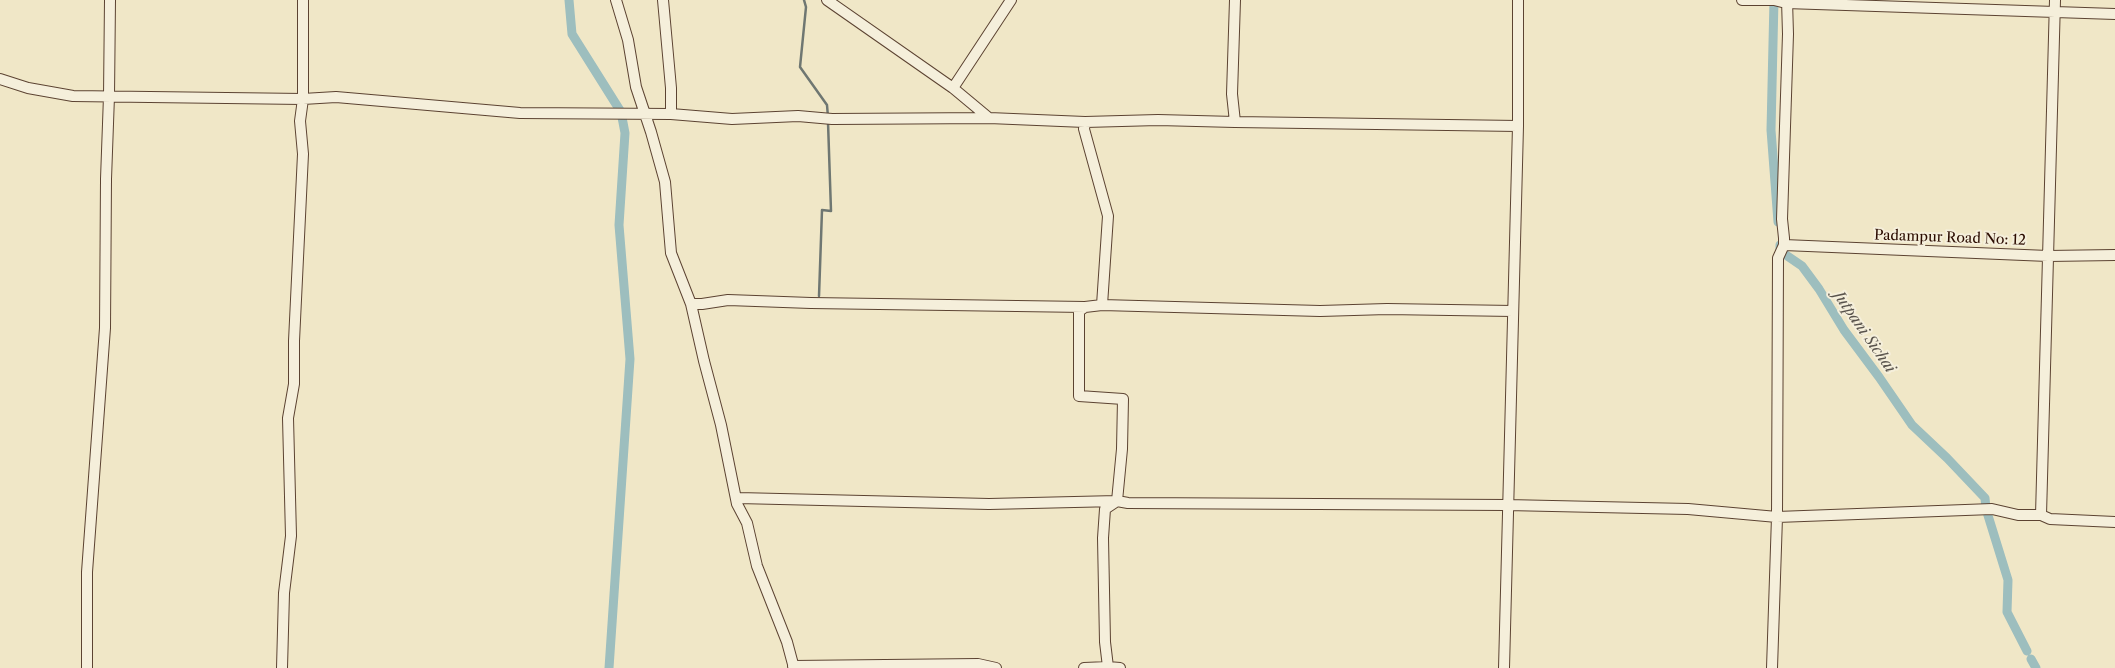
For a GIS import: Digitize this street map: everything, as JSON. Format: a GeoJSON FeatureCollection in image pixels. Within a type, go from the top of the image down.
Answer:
{"type":"FeatureCollection","features":[{"type":"Feature","properties":{"kind":"street"},"geometry":{"type":"LineString","coordinates":[[88,668],[87,572],[105,328],[106,179],[110,96],[110,0]]}},
{"type":"Feature","properties":{"kind":"street"},"geometry":{"type":"LineString","coordinates":[[282,668],[284,593],[291,536],[288,418],[294,384],[294,341],[303,154],[300,121],[303,99],[303,0]]}},
{"type":"Feature","properties":{"kind":"street"},"geometry":{"type":"LineString","coordinates":[[616,0],[628,40],[636,87],[647,113],[665,182],[671,253],[691,304],[738,498],[738,504],[747,523],[757,566],[787,642],[794,667],[978,664],[996,668]]}},
{"type":"Feature","properties":{"kind":"street"},"geometry":{"type":"LineString","coordinates":[[663,0],[671,88],[671,114]]}},
{"type":"Feature","properties":{"kind":"street"},"geometry":{"type":"LineString","coordinates":[[827,0],[953,88],[989,118]]}},
{"type":"Feature","properties":{"kind":"street"},"geometry":{"type":"LineString","coordinates":[[953,88],[1011,0]]}},
{"type":"Feature","properties":{"kind":"street"},"geometry":{"type":"LineString","coordinates":[[1234,122],[1232,94],[1235,0]]}},
{"type":"Feature","properties":{"kind":"street"},"geometry":{"type":"LineString","coordinates":[[1504,668],[1518,126],[1518,0]]}},
{"type":"Feature","properties":{"kind":"street"},"geometry":{"type":"LineString","coordinates":[[1742,0],[1774,0],[1787,2],[2054,13],[2115,14]]}},
{"type":"Feature","properties":{"kind":"street"},"geometry":{"type":"LineString","coordinates":[[2041,515],[2055,0]]}},
{"type":"Feature","properties":{"kind":"street"},"geometry":{"type":"LineString","coordinates":[[1772,668],[1777,517],[1778,258],[1784,246],[1782,219],[1783,149],[1788,34],[1787,2]]}},
{"type":"Feature","properties":{"kind":"street"},"geometry":{"type":"LineString","coordinates":[[0,79],[28,88],[66,94],[303,99],[336,97],[520,113],[684,113],[732,119],[798,116],[818,119],[989,118],[1085,122],[1158,120],[1518,126]]}},
{"type":"Feature","properties":{"kind":"street"},"geometry":{"type":"LineString","coordinates":[[1085,122],[1084,129],[1108,216],[1102,305]]}},
{"type":"Feature","properties":{"kind":"street","name":"Padampur Road No: 12"},"geometry":{"type":"LineString","coordinates":[[1784,246],[2048,256],[2115,255]]}},
{"type":"Feature","properties":{"kind":"street"},"geometry":{"type":"LineString","coordinates":[[691,304],[728,300],[811,303],[1086,307],[1102,305],[1320,311],[1386,309],[1513,311]]}},
{"type":"Feature","properties":{"kind":"street"},"geometry":{"type":"LineString","coordinates":[[1086,307],[1079,311],[1080,396],[1123,400],[1122,449],[1117,501]]}},
{"type":"Feature","properties":{"kind":"street"},"geometry":{"type":"LineString","coordinates":[[738,498],[989,504],[1117,501],[1128,503],[1508,505],[1688,509],[1777,517],[1992,509],[2018,515],[2041,515],[2050,519],[2115,522]]}},
{"type":"Feature","properties":{"kind":"street"},"geometry":{"type":"LineString","coordinates":[[1108,667],[1105,642],[1103,538],[1105,508],[1117,501]]}},
{"type":"Feature","properties":{"kind":"street"},"geometry":{"type":"LineString","coordinates":[[1084,668],[1120,668]]}},
{"type":"Feature","properties":{"kind":"waterway"},"geometry":{"type":"LineString","coordinates":[[569,0],[572,34],[621,112],[625,133],[619,225],[630,359],[609,668]]}},
{"type":"Feature","properties":{"kind":"waterway"},"geometry":{"type":"LineString","coordinates":[[804,0],[806,7],[800,67],[827,105],[828,117]]}},
{"type":"Feature","properties":{"kind":"waterway","name":"Jutpani Sichai"},"geometry":{"type":"LineString","coordinates":[[1774,0],[1771,130],[1778,222]]}},
{"type":"Feature","properties":{"kind":"waterway"},"geometry":{"type":"LineString","coordinates":[[819,296],[822,210],[831,211],[828,122]]}},
{"type":"Feature","properties":{"kind":"waterway","name":"Jutpani Sichai"},"geometry":{"type":"LineString","coordinates":[[1780,245],[1780,251],[1802,266],[1819,289],[1844,330],[1912,425],[1947,458],[1985,498],[1986,509],[2008,580],[2007,612],[2027,651]]}},
{"type":"Feature","properties":{"kind":"waterway","name":"Jutpani Sichai"},"geometry":{"type":"LineString","coordinates":[[2031,659],[2036,668]]}}]}
